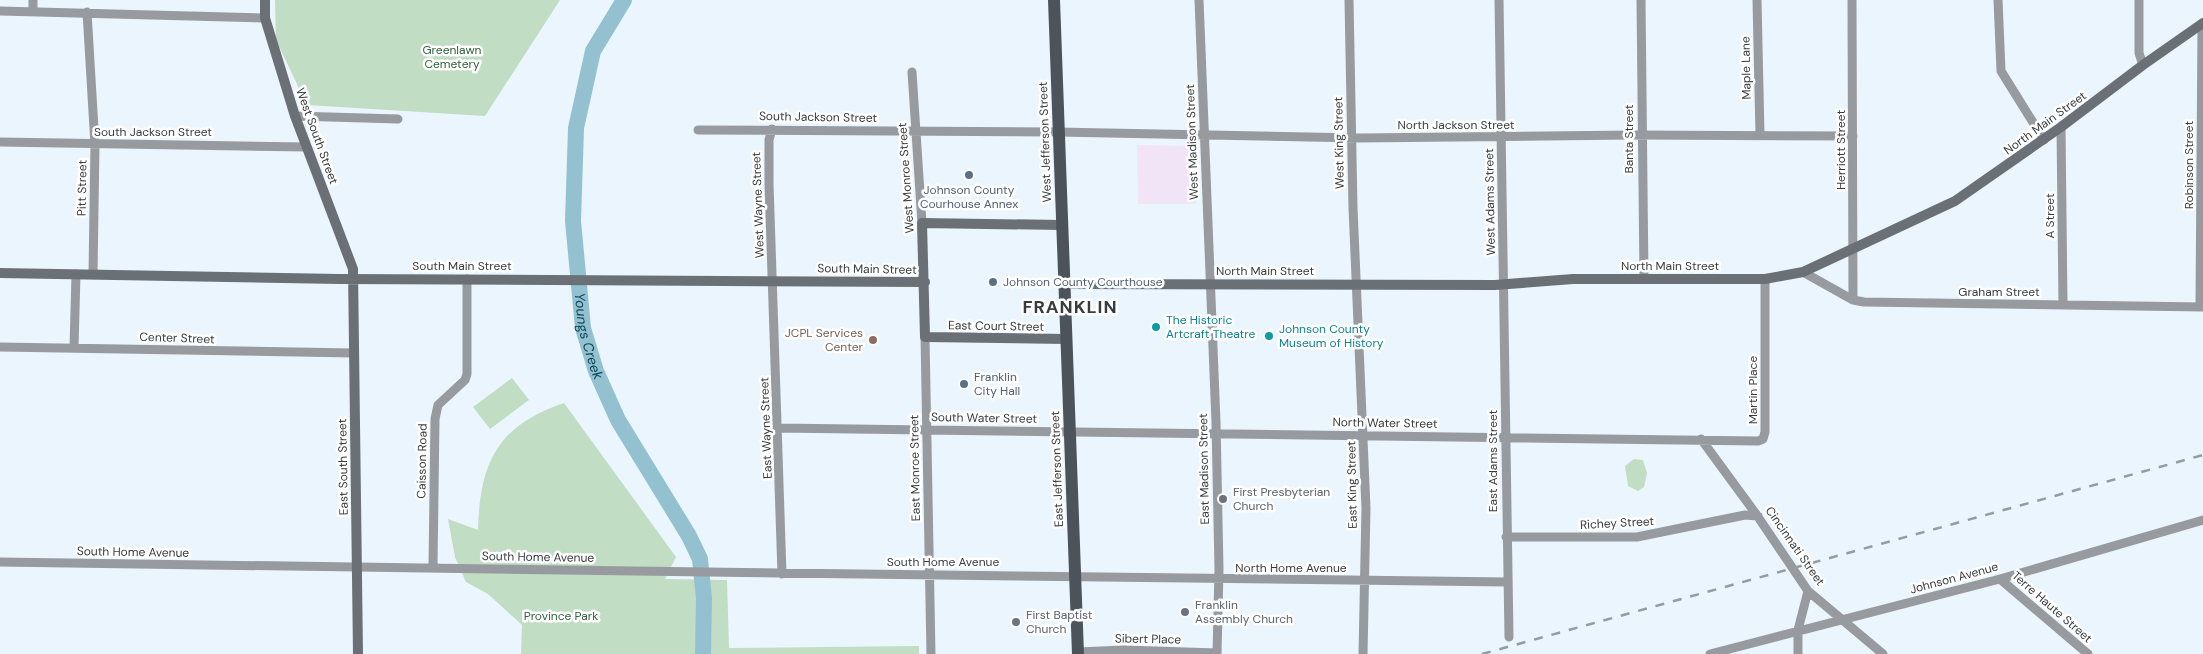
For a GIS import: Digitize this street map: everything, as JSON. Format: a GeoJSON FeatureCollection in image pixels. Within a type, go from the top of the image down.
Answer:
{"type":"FeatureCollection","features":[{"type":"Feature","properties":{"kind":"main road","name":"West Jefferson Street"},"geometry":{"type":"LineString","coordinates":[[1054,0],[1064,284]]}},
{"type":"Feature","properties":{"kind":"main road","name":"East Jefferson Street"},"geometry":{"type":"LineString","coordinates":[[1064,284],[1078,653]]}},
{"type":"Feature","properties":{"kind":"street"},"geometry":{"type":"LineString","coordinates":[[33,0],[33,11]]}},
{"type":"Feature","properties":{"kind":"street","name":"West South Street"},"geometry":{"type":"LineString","coordinates":[[265,0],[265,18],[294,116],[348,255],[354,279]]}},
{"type":"Feature","properties":{"kind":"street","name":"West Madison Street"},"geometry":{"type":"LineString","coordinates":[[1200,0],[1210,284]]}},
{"type":"Feature","properties":{"kind":"street","name":"West King Street"},"geometry":{"type":"LineString","coordinates":[[1349,0],[1351,137],[1357,285]]}},
{"type":"Feature","properties":{"kind":"street","name":"West Adams Street"},"geometry":{"type":"LineString","coordinates":[[1499,0],[1503,284]]}},
{"type":"Feature","properties":{"kind":"street","name":"Banta Street"},"geometry":{"type":"LineString","coordinates":[[1641,0],[1644,279]]}},
{"type":"Feature","properties":{"kind":"street","name":"Maple Lane"},"geometry":{"type":"LineString","coordinates":[[1757,0],[1760,136]]}},
{"type":"Feature","properties":{"kind":"street","name":"Herriott Street"},"geometry":{"type":"LineString","coordinates":[[1852,0],[1853,300]]}},
{"type":"Feature","properties":{"kind":"street"},"geometry":{"type":"LineString","coordinates":[[1998,0],[2001,71],[2044,140]]}},
{"type":"Feature","properties":{"kind":"street"},"geometry":{"type":"LineString","coordinates":[[2139,0],[2139,53],[2144,65]]}},
{"type":"Feature","properties":{"kind":"street"},"geometry":{"type":"LineString","coordinates":[[0,11],[265,18]]}},
{"type":"Feature","properties":{"kind":"street","name":"Pitt Street"},"geometry":{"type":"LineString","coordinates":[[87,12],[95,145],[93,274]]}},
{"type":"Feature","properties":{"kind":"street","name":"North Main Street"},"geometry":{"type":"LineString","coordinates":[[1064,284],[1503,284],[1573,279],[1765,279],[1803,272],[1854,250],[1955,201],[2044,140],[2144,65],[2203,24]]}},
{"type":"Feature","properties":{"kind":"street","name":"Robinson Street"},"geometry":{"type":"LineString","coordinates":[[2202,307],[2203,24]]}},
{"type":"Feature","properties":{"kind":"street","name":"West Monroe Street"},"geometry":{"type":"LineString","coordinates":[[912,72],[924,282]]}},
{"type":"Feature","properties":{"kind":"street"},"geometry":{"type":"LineString","coordinates":[[294,116],[398,120]]}},
{"type":"Feature","properties":{"kind":"street","name":"A Street"},"geometry":{"type":"LineString","coordinates":[[2061,127],[2063,305]]}},
{"type":"Feature","properties":{"kind":"street","name":"West Wayne Street"},"geometry":{"type":"LineString","coordinates":[[772,129],[769,140],[773,280]]}},
{"type":"Feature","properties":{"kind":"street","name":"South Jackson Street"},"geometry":{"type":"LineString","coordinates":[[698,130],[1058,132]]}},
{"type":"Feature","properties":{"kind":"street","name":"North Jackson Street"},"geometry":{"type":"LineString","coordinates":[[1058,132],[1501,138],[1642,134],[1853,136]]}},
{"type":"Feature","properties":{"kind":"street","name":"South Jackson Street"},"geometry":{"type":"LineString","coordinates":[[0,142],[306,147]]}},
{"type":"Feature","properties":{"kind":"street"},"geometry":{"type":"LineString","coordinates":[[922,223],[1061,224]]}},
{"type":"Feature","properties":{"kind":"street","name":"Graham Street"},"geometry":{"type":"LineString","coordinates":[[1803,272],[1853,300],[1884,303],[2202,307]]}},
{"type":"Feature","properties":{"kind":"street","name":"South Main Street"},"geometry":{"type":"LineString","coordinates":[[0,273],[354,279],[924,282]]}},
{"type":"Feature","properties":{"kind":"street"},"geometry":{"type":"LineString","coordinates":[[74,348],[76,274]]}},
{"type":"Feature","properties":{"kind":"street","name":"East South Street"},"geometry":{"type":"LineString","coordinates":[[354,279],[358,654]]}},
{"type":"Feature","properties":{"kind":"street","name":"Caisson Road"},"geometry":{"type":"LineString","coordinates":[[433,566],[434,418],[438,405],[465,380],[467,374],[467,279]]}},
{"type":"Feature","properties":{"kind":"street","name":"Martin Place"},"geometry":{"type":"LineString","coordinates":[[1701,439],[1758,441],[1765,436],[1765,279]]}},
{"type":"Feature","properties":{"kind":"street","name":"East Wayne Street"},"geometry":{"type":"LineString","coordinates":[[773,280],[782,574]]}},
{"type":"Feature","properties":{"kind":"street","name":"East Monroe Street"},"geometry":{"type":"LineString","coordinates":[[924,282],[931,654]]}},
{"type":"Feature","properties":{"kind":"street","name":"East Madison Street"},"geometry":{"type":"LineString","coordinates":[[1210,284],[1216,434],[1217,653]]}},
{"type":"Feature","properties":{"kind":"street","name":"East Adams Street"},"geometry":{"type":"LineString","coordinates":[[1503,284],[1509,637]]}},
{"type":"Feature","properties":{"kind":"street","name":"East King Street"},"geometry":{"type":"LineString","coordinates":[[1357,285],[1363,435],[1364,581],[1360,653]]}},
{"type":"Feature","properties":{"kind":"street","name":"East Court Street"},"geometry":{"type":"LineString","coordinates":[[925,337],[1066,339]]}},
{"type":"Feature","properties":{"kind":"street","name":"Center Street"},"geometry":{"type":"LineString","coordinates":[[0,347],[354,352]]}},
{"type":"Feature","properties":{"kind":"street","name":"South Water Street"},"geometry":{"type":"LineString","coordinates":[[779,428],[1070,432]]}},
{"type":"Feature","properties":{"kind":"street","name":"North Water Street"},"geometry":{"type":"LineString","coordinates":[[1070,432],[1701,439]]}},
{"type":"Feature","properties":{"kind":"street","name":"Cincinnati Street"},"geometry":{"type":"LineString","coordinates":[[1701,439],[1758,516],[1808,591],[1883,654]]}},
{"type":"Feature","properties":{"kind":"street","name":"Richey Street"},"geometry":{"type":"LineString","coordinates":[[1506,537],[1637,537],[1745,515],[1758,516]]}},
{"type":"Feature","properties":{"kind":"street","name":"Johnson Avenue"},"geometry":{"type":"LineString","coordinates":[[1710,654],[2000,578],[2203,520]]}},
{"type":"Feature","properties":{"kind":"street","name":"South Home Avenue"},"geometry":{"type":"LineString","coordinates":[[0,562],[433,566],[727,573],[929,574],[1076,578]]}},
{"type":"Feature","properties":{"kind":"street","name":"North Home Avenue"},"geometry":{"type":"LineString","coordinates":[[1076,578],[1507,582]]}},
{"type":"Feature","properties":{"kind":"street","name":"Terre Haute Street"},"geometry":{"type":"LineString","coordinates":[[2000,578],[2088,654]]}},
{"type":"Feature","properties":{"kind":"street"},"geometry":{"type":"LineString","coordinates":[[1798,654],[1798,630],[1808,591]]}},
{"type":"Feature","properties":{"kind":"street","name":"Sibert Place"},"geometry":{"type":"LineString","coordinates":[[1078,653],[1123,650],[1217,653]]}},
{"type":"Feature","properties":{"kind":"shaded area"},"geometry":{"type":"Polygon","coordinates":[[[1137,145],[1195,146],[1196,204],[1138,204],[1137,145]]]}},
{"type":"Feature","properties":{"kind":"green space","name":"Greenlawn Cemetery"},"geometry":{"type":"Polygon","coordinates":[[[275,0],[560,0],[485,116],[307,105],[276,40],[275,0]]]}},
{"type":"Feature","properties":{"kind":"green space"},"geometry":{"type":"Polygon","coordinates":[[[512,378],[529,400],[490,429],[473,407],[512,378]]]}},
{"type":"Feature","properties":{"kind":"green space","name":"Province Park"},"geometry":{"type":"Polygon","coordinates":[[[564,403],[676,557],[665,579],[727,580],[729,648],[919,646],[919,654],[521,654],[522,625],[488,594],[466,582],[455,557],[448,519],[478,530],[483,485],[488,466],[497,450],[508,435],[523,423],[541,412],[564,403]]]}},
{"type":"Feature","properties":{"kind":"green space"},"geometry":{"type":"Polygon","coordinates":[[[1634,459],[1643,460],[1647,473],[1644,487],[1638,491],[1628,486],[1625,466],[1634,459]]]}},
{"type":"Feature","properties":{"kind":"waterway","name":"Youngs Creek"},"geometry":{"type":"LineString","coordinates":[[624,0],[593,51],[576,128],[573,221],[583,328],[596,371],[618,420],[689,536],[700,559],[704,599],[703,654]]}},
{"type":"Feature","properties":{"kind":"railway"},"geometry":{"type":"LineString","coordinates":[[1482,654],[2203,455]]}},
{"type":"Feature","properties":{"kind":"place","name":"Johnson County Courhouse Annex"},"geometry":{"type":"Point","coordinates":[969,175]}},
{"type":"Feature","properties":{"kind":"place","name":"Johnson County Courthouse"},"geometry":{"type":"Point","coordinates":[993,282]}},
{"type":"Feature","properties":{"kind":"place","name":"The Historic Artcraft Theatre"},"geometry":{"type":"Point","coordinates":[1156,327]}},
{"type":"Feature","properties":{"kind":"place","name":"Johnson County Museum of History"},"geometry":{"type":"Point","coordinates":[1269,336]}},
{"type":"Feature","properties":{"kind":"place","name":"JCPL Services Center"},"geometry":{"type":"Point","coordinates":[873,340]}},
{"type":"Feature","properties":{"kind":"place","name":"Franklin City Hall"},"geometry":{"type":"Point","coordinates":[964,384]}},
{"type":"Feature","properties":{"kind":"place","name":"First Presbyterian Church"},"geometry":{"type":"Point","coordinates":[1223,499]}},
{"type":"Feature","properties":{"kind":"place","name":"Franklin Assembly Church"},"geometry":{"type":"Point","coordinates":[1185,612]}},
{"type":"Feature","properties":{"kind":"place","name":"First Baptist Church"},"geometry":{"type":"Point","coordinates":[1016,622]}},
{"type":"Feature","properties":{"kind":"district","name":"FRANKLIN"},"geometry":{"type":"Point","coordinates":[1070,307]}}]}
